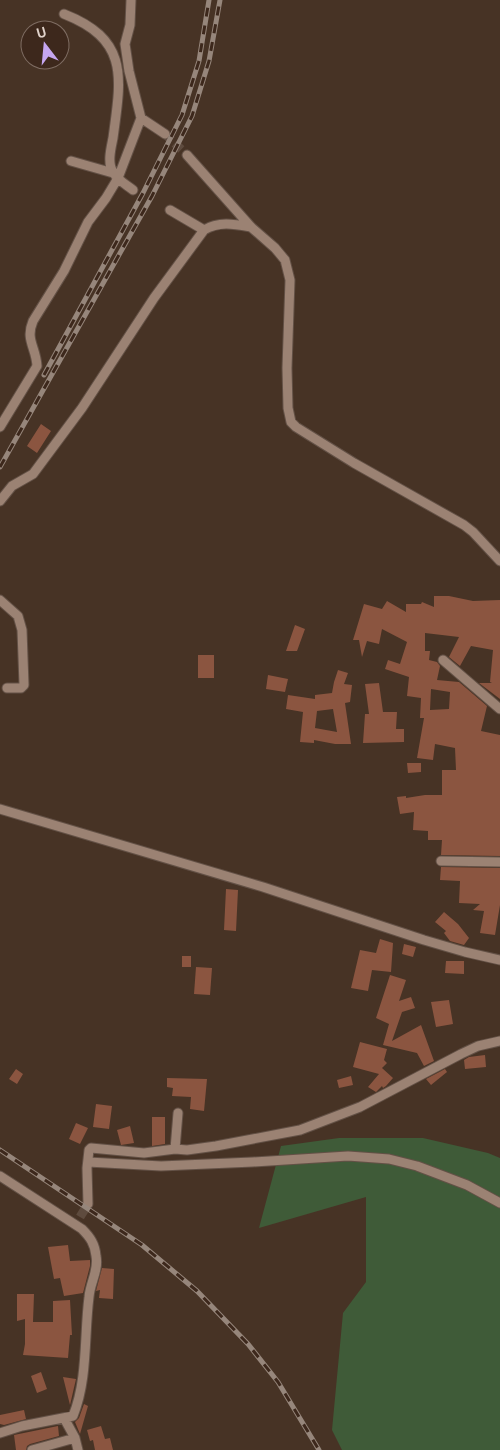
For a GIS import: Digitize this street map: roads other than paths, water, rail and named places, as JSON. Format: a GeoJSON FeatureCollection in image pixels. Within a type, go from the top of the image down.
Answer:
{"type":"FeatureCollection","features":[{"type":"Feature","properties":{"kind":"street"},"geometry":{"type":"LineString","coordinates":[[0,427],[37,366],[37,359],[30,341],[29,330],[33,321],[64,271],[88,222],[106,198],[141,118],[125,44],[130,25],[131,0]]}},
{"type":"Feature","properties":{"kind":"street"},"geometry":{"type":"LineString","coordinates":[[64,14],[81,20],[95,30],[115,55],[118,88],[110,154],[115,175]]}},
{"type":"Feature","properties":{"kind":"street"},"geometry":{"type":"LineString","coordinates":[[118,88],[131,77]]}},
{"type":"Feature","properties":{"kind":"street"},"geometry":{"type":"LineString","coordinates":[[141,118],[165,134]]}},
{"type":"Feature","properties":{"kind":"street"},"geometry":{"type":"LineString","coordinates":[[187,155],[251,227],[281,253],[285,260],[290,274],[287,368],[288,408],[291,422],[354,463],[464,525],[500,561]]}},
{"type":"Feature","properties":{"kind":"street"},"geometry":{"type":"LineString","coordinates":[[71,161],[115,175],[133,190]]}},
{"type":"Feature","properties":{"kind":"street"},"geometry":{"type":"LineString","coordinates":[[170,210],[204,230]]}},
{"type":"Feature","properties":{"kind":"street"},"geometry":{"type":"LineString","coordinates":[[0,501],[12,486],[33,474],[82,408],[154,298],[204,230],[213,224],[234,224],[251,227]]}},
{"type":"Feature","properties":{"kind":"street"},"geometry":{"type":"LineString","coordinates":[[0,600],[18,616],[22,630],[24,685],[21,688],[7,688]]}},
{"type":"Feature","properties":{"kind":"street"},"geometry":{"type":"LineString","coordinates":[[443,660],[500,709]]}},
{"type":"Feature","properties":{"kind":"street"},"geometry":{"type":"LineString","coordinates":[[0,808],[263,887],[456,950],[500,960]]}},
{"type":"Feature","properties":{"kind":"street"},"geometry":{"type":"LineString","coordinates":[[441,861],[500,862]]}},
{"type":"Feature","properties":{"kind":"street"},"geometry":{"type":"LineString","coordinates":[[88,1204],[89,1150],[94,1147],[144,1153],[175,1149],[187,1150],[300,1130],[360,1107],[478,1046],[500,1041]]}},
{"type":"Feature","properties":{"kind":"street"},"geometry":{"type":"LineString","coordinates":[[175,1149],[178,1113]]}},
{"type":"Feature","properties":{"kind":"street"},"geometry":{"type":"LineString","coordinates":[[88,1162],[161,1166],[348,1156],[389,1160],[417,1166],[467,1185],[500,1203]]}},
{"type":"Feature","properties":{"kind":"street"},"geometry":{"type":"LineString","coordinates":[[0,1176],[77,1220],[90,1238],[97,1258],[89,1295],[84,1363],[73,1416],[22,1426],[0,1433]]}},
{"type":"Feature","properties":{"kind":"street"},"geometry":{"type":"LineString","coordinates":[[64,1418],[75,1438],[78,1450]]}},
{"type":"Feature","properties":{"kind":"street"},"geometry":{"type":"LineString","coordinates":[[32,1450],[75,1438]]}},
{"type":"Feature","properties":{"kind":"tunnel"},"geometry":{"type":"LineString","coordinates":[[165,134],[187,155]]}},
{"type":"Feature","properties":{"kind":"tunnel"},"geometry":{"type":"LineString","coordinates":[[80,1217],[88,1204]]}},
{"type":"Feature","properties":{"kind":"railway"},"geometry":{"type":"LineString","coordinates":[[44,375],[143,193],[182,115],[199,61],[209,0]]}},
{"type":"Feature","properties":{"kind":"railway"},"geometry":{"type":"LineString","coordinates":[[0,467],[152,196],[192,116],[209,61],[220,0]]}},
{"type":"Feature","properties":{"kind":"railway"},"geometry":{"type":"LineString","coordinates":[[0,1150],[142,1245],[197,1291],[248,1344],[278,1382],[319,1450]]}}]}
